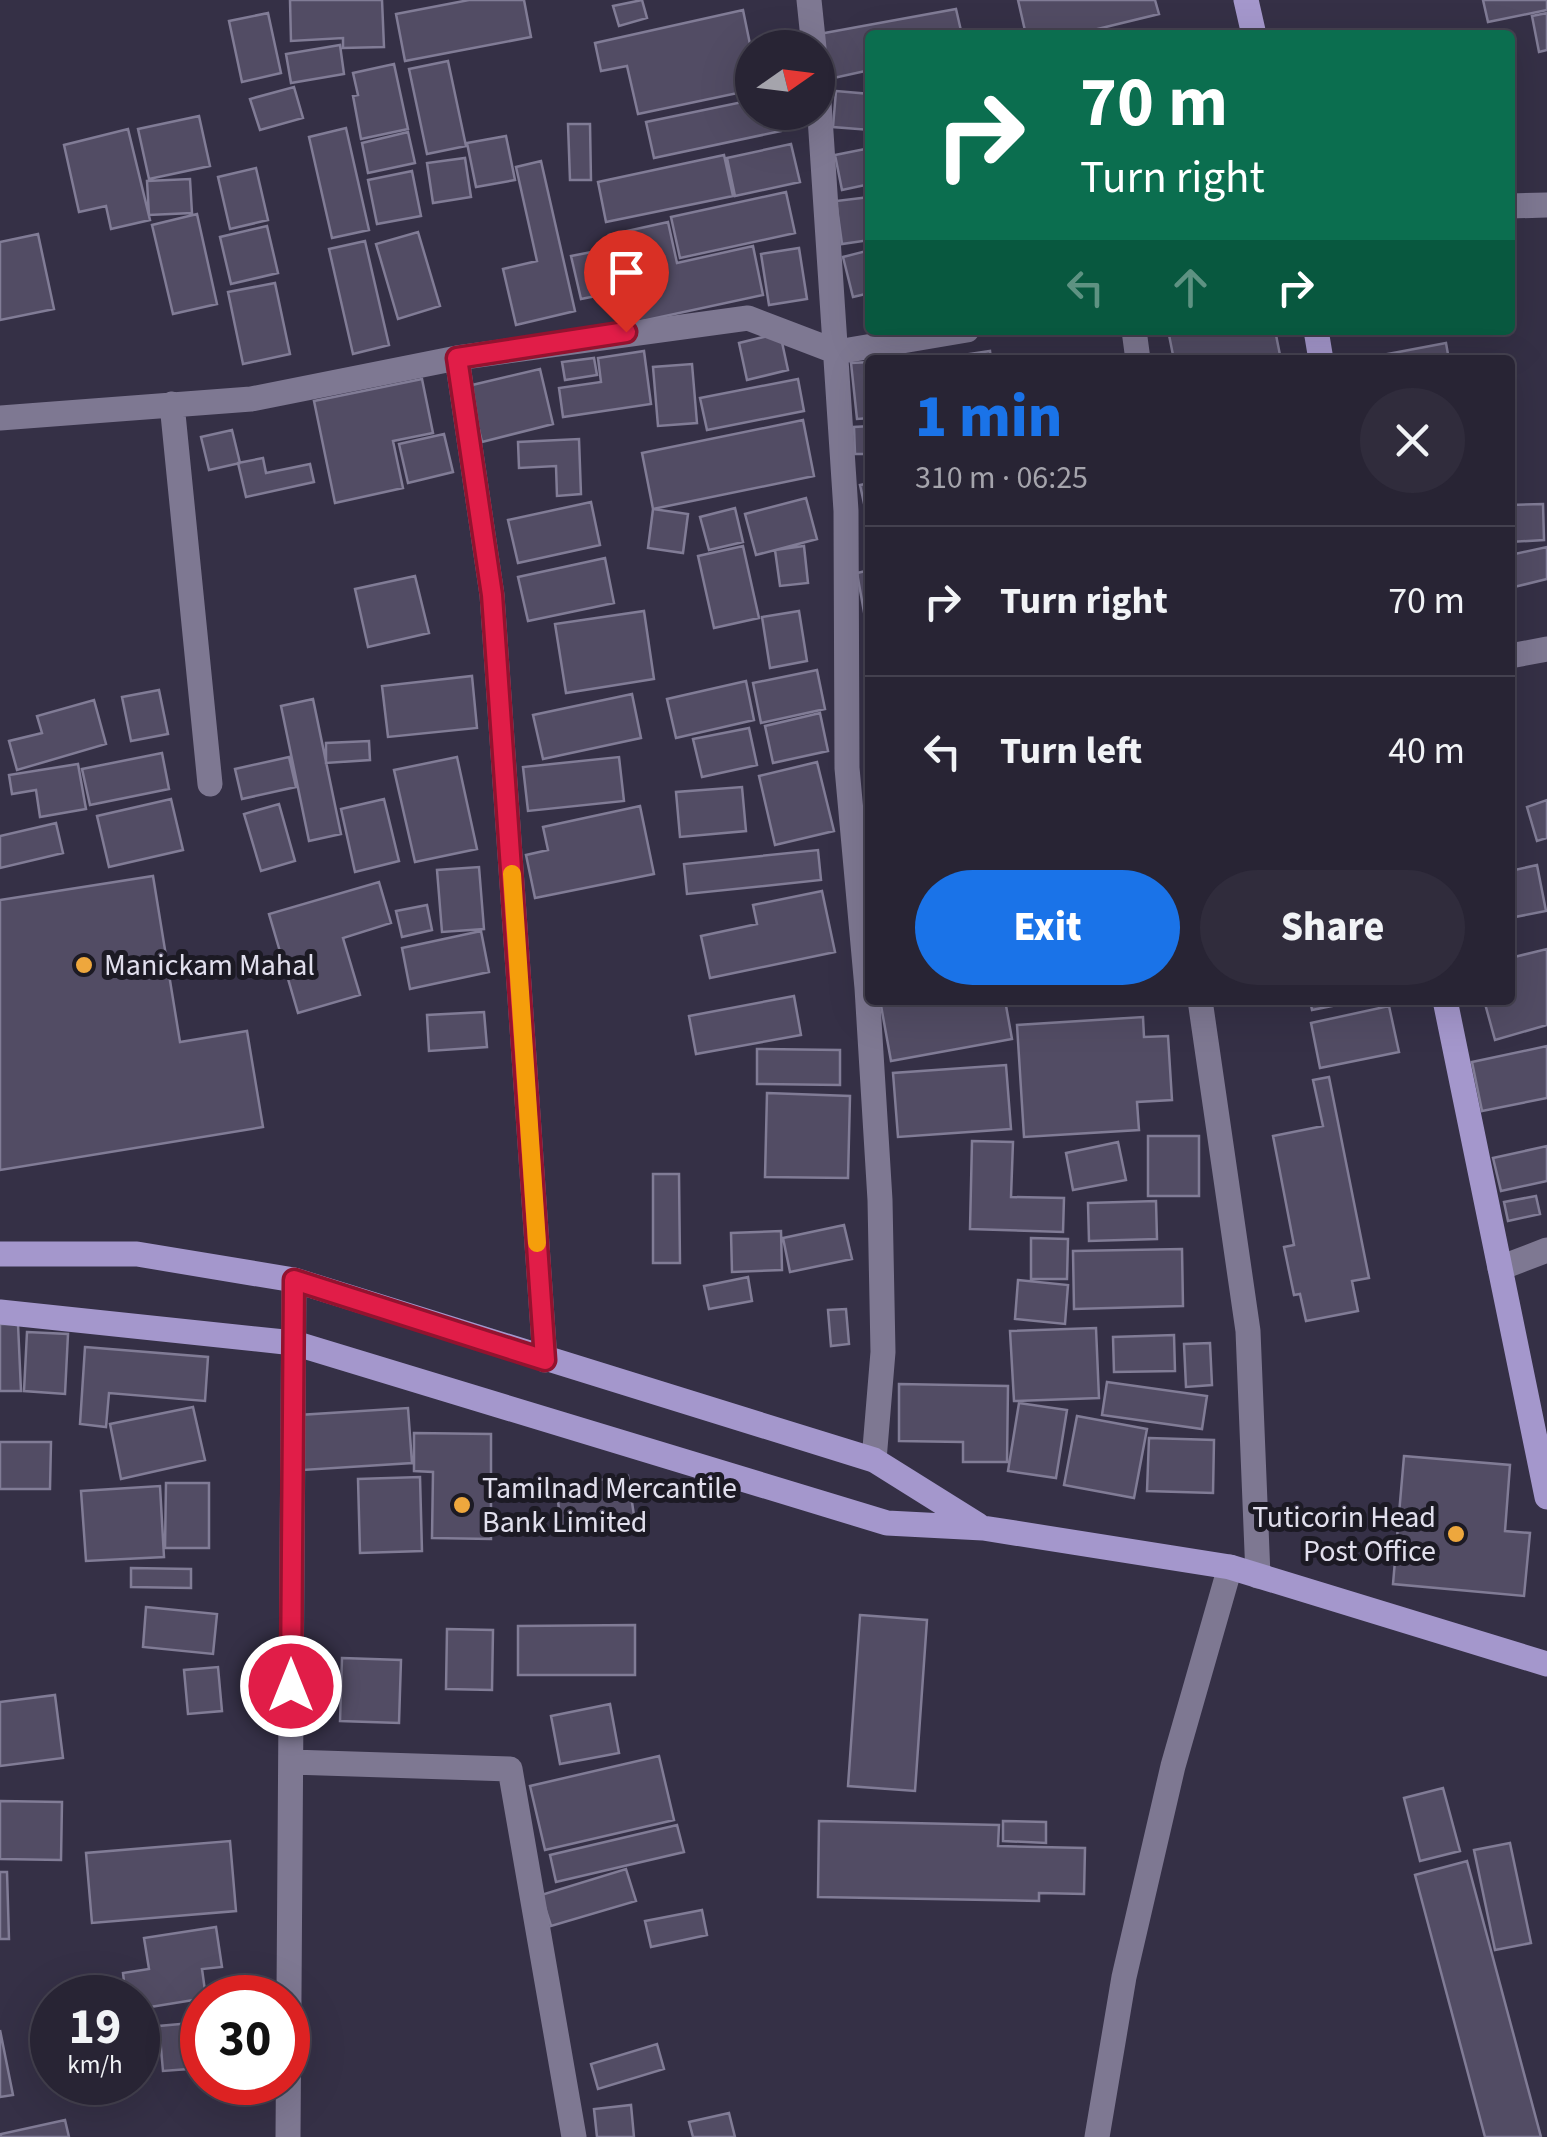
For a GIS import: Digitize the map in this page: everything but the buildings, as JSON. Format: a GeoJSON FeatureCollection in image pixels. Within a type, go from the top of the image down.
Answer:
{"type":"FeatureCollection","features":[{"type":"Feature","properties":{"kind":"main road"},"geometry":{"type":"LineString","coordinates":[[1246,0],[1253,30]]}},
{"type":"Feature","properties":{"kind":"main road"},"geometry":{"type":"LineString","coordinates":[[1446,1005],[1547,1496]]}},
{"type":"Feature","properties":{"kind":"main road"},"geometry":{"type":"LineString","coordinates":[[0,1254],[137,1254],[294,1280],[874,1460],[982,1528]]}},
{"type":"Feature","properties":{"kind":"main road"},"geometry":{"type":"LineString","coordinates":[[0,1312],[294,1343],[888,1523],[982,1528],[1230,1568],[1547,1664]]}},
{"type":"Feature","properties":{"kind":"street"},"geometry":{"type":"LineString","coordinates":[[810,0],[812,30]]}},
{"type":"Feature","properties":{"kind":"street"},"geometry":{"type":"LineString","coordinates":[[821,130],[846,511],[847,768],[865,957]]}},
{"type":"Feature","properties":{"kind":"street"},"geometry":{"type":"LineString","coordinates":[[1515,206],[1547,205]]}},
{"type":"Feature","properties":{"kind":"street"},"geometry":{"type":"LineString","coordinates":[[0,418],[251,400],[457,358],[748,318],[836,352],[937,335]]}},
{"type":"Feature","properties":{"kind":"street"},"geometry":{"type":"LineString","coordinates":[[457,358],[492,595],[545,1360]]}},
{"type":"Feature","properties":{"kind":"street"},"geometry":{"type":"LineString","coordinates":[[172,404],[210,784]]}},
{"type":"Feature","properties":{"kind":"street"},"geometry":{"type":"LineString","coordinates":[[1515,655],[1547,649]]}},
{"type":"Feature","properties":{"kind":"street"},"geometry":{"type":"LineString","coordinates":[[869,1005],[880,1200],[883,1352],[874,1460]]}},
{"type":"Feature","properties":{"kind":"street"},"geometry":{"type":"LineString","coordinates":[[1201,1005],[1248,1330],[1258,1576]]}},
{"type":"Feature","properties":{"kind":"street"},"geometry":{"type":"LineString","coordinates":[[1500,1268],[1547,1250]]}},
{"type":"Feature","properties":{"kind":"street"},"geometry":{"type":"LineString","coordinates":[[288,2137],[294,1280]]}},
{"type":"Feature","properties":{"kind":"street"},"geometry":{"type":"LineString","coordinates":[[1097,2137],[1124,1977],[1173,1766],[1230,1568]]}},
{"type":"Feature","properties":{"kind":"street"},"geometry":{"type":"LineString","coordinates":[[290,1762],[510,1769],[574,2137]]}},
{"type":"Feature","properties":{"kind":"slow traffic"},"geometry":{"type":"LineString","coordinates":[[512,874],[522,977],[537,1243]]}},
{"type":"Feature","properties":{"kind":"place","name":"Manickam Mahal"},"geometry":{"type":"Point","coordinates":[84,965]}},
{"type":"Feature","properties":{"kind":"place","name":"Tamilnad Mercantile Bank Limited"},"geometry":{"type":"Point","coordinates":[462,1505]}},
{"type":"Feature","properties":{"kind":"place","name":"Tuticorin Head Post Office"},"geometry":{"type":"Point","coordinates":[1456,1534]}},
{"type":"Feature","properties":{"kind":"route"},"geometry":{"type":"LineString","coordinates":[[291,1686],[294,1280],[545,1360],[522,977],[492,595],[457,358],[626,332]]}}]}
